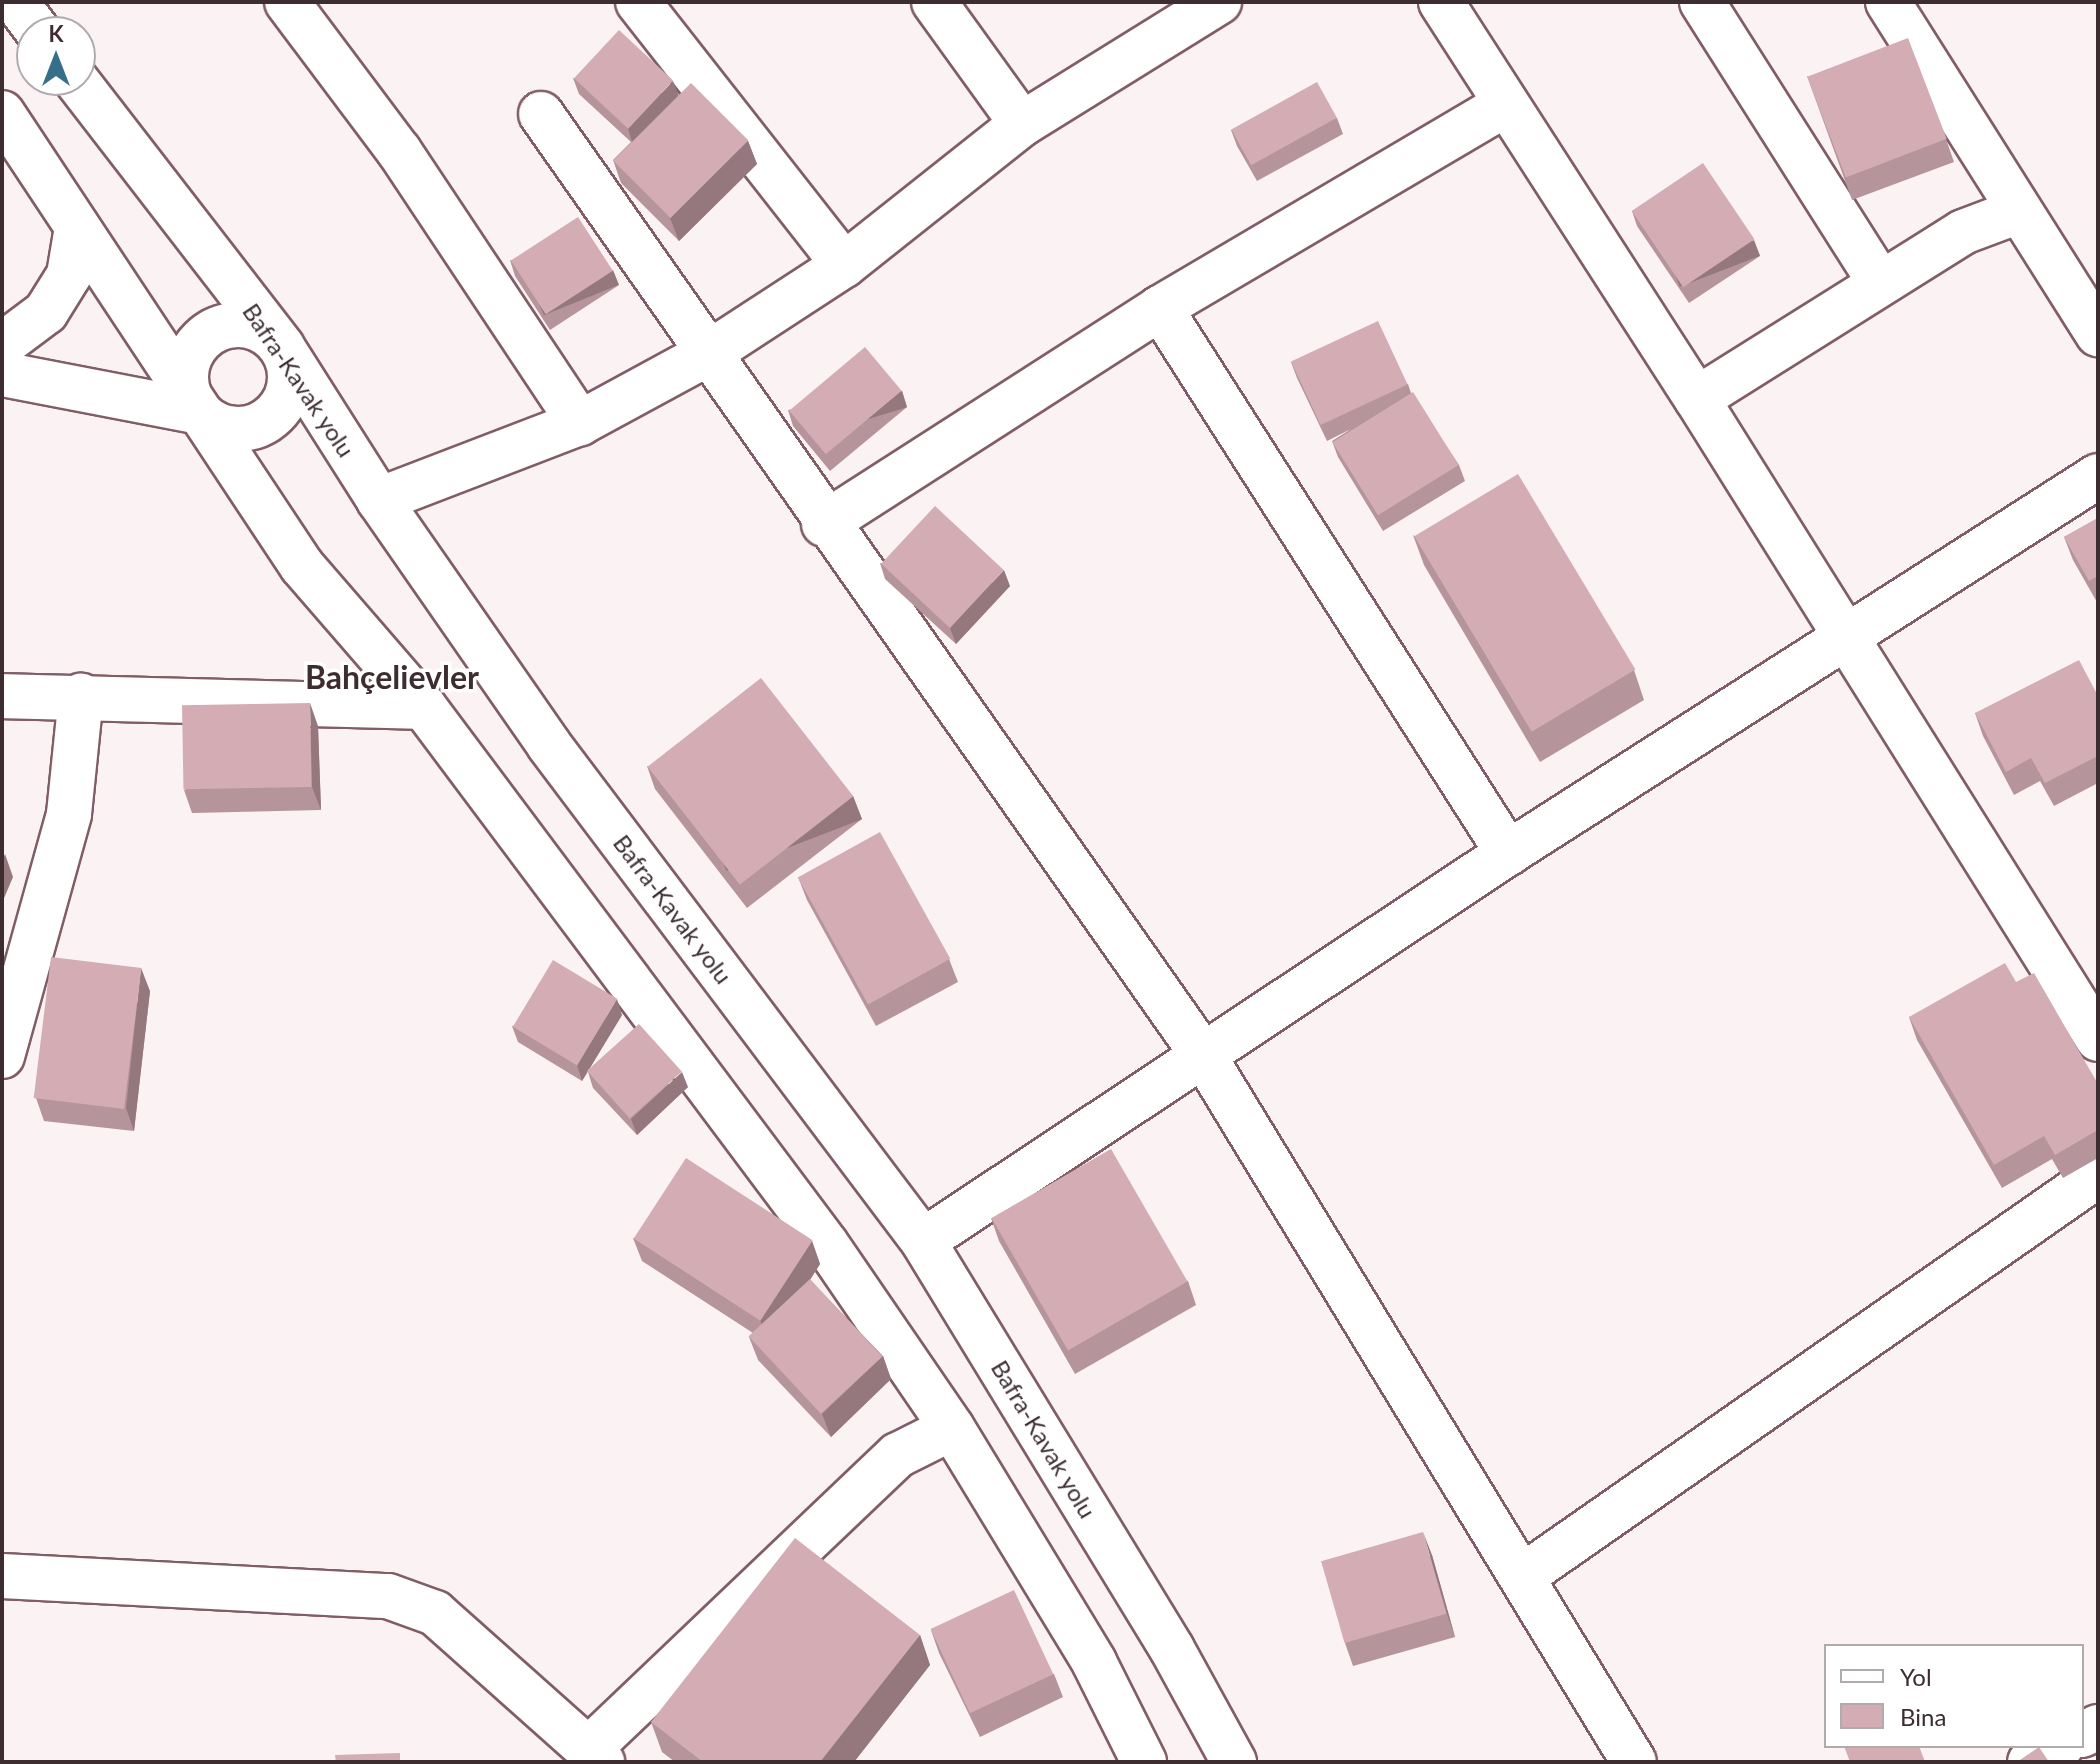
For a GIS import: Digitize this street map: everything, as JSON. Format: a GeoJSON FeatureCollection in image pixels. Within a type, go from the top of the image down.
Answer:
{"type":"FeatureCollection","features":[{"type":"Feature","properties":{"kind":"street"},"geometry":{"type":"LineString","coordinates":[[287,2],[399,151],[580,423]]}},
{"type":"Feature","properties":{"kind":"street"},"geometry":{"type":"LineString","coordinates":[[638,2],[844,265]]}},
{"type":"Feature","properties":{"kind":"street"},"geometry":{"type":"LineString","coordinates":[[934,2],[1022,124]]}},
{"type":"Feature","properties":{"kind":"street"},"geometry":{"type":"LineString","coordinates":[[379,500],[580,423],[709,353],[844,265],[1022,124],[1219,2]]}},
{"type":"Feature","properties":{"kind":"street"},"geometry":{"type":"LineString","coordinates":[[1441,2],[1697,399],[2098,1039]]}},
{"type":"Feature","properties":{"kind":"street"},"geometry":{"type":"LineString","coordinates":[[1702,2],[1880,282]]}},
{"type":"Feature","properties":{"kind":"street"},"geometry":{"type":"LineString","coordinates":[[1888,2],[2098,334]]}},
{"type":"Feature","properties":{"kind":"street","name":"Bafra-Kavak yolu"},"geometry":{"type":"LineString","coordinates":[[88,96],[282,347],[379,500],[549,745],[923,1241],[1172,1649],[1234,1762]]}},
{"type":"Feature","properties":{"kind":"street"},"geometry":{"type":"LineString","coordinates":[[824,524],[1160,308],[1505,105]]}},
{"type":"Feature","properties":{"kind":"street"},"geometry":{"type":"LineString","coordinates":[[2,113],[302,566],[424,707],[826,1244],[952,1428],[1094,1662],[1144,1762]]}},
{"type":"Feature","properties":{"kind":"street"},"geometry":{"type":"LineString","coordinates":[[541,114],[709,353],[824,524],[1205,1058],[1634,1762]]}},
{"type":"Feature","properties":{"kind":"street"},"geometry":{"type":"LineString","coordinates":[[1697,399],[1963,232],[2019,211]]}},
{"type":"Feature","properties":{"kind":"street"},"geometry":{"type":"LineString","coordinates":[[2,345],[46,312],[69,275],[77,227]]}},
{"type":"Feature","properties":{"kind":"street"},"geometry":{"type":"LineString","coordinates":[[1160,308],[1508,853]]}},
{"type":"Feature","properties":{"kind":"street"},"geometry":{"type":"LineString","coordinates":[[2,374],[199,412],[229,428],[246,429],[270,418],[287,398],[291,380],[282,347],[254,326],[237,324],[205,335],[194,348],[185,380],[199,412]]}},
{"type":"Feature","properties":{"kind":"street"},"geometry":{"type":"LineString","coordinates":[[923,1241],[1205,1058],[1508,853],[2098,476]]}},
{"type":"Feature","properties":{"kind":"street"},"geometry":{"type":"LineString","coordinates":[[2,696],[424,707]]}},
{"type":"Feature","properties":{"kind":"street"},"geometry":{"type":"LineString","coordinates":[[2,1056],[69,814],[81,696]]}},
{"type":"Feature","properties":{"kind":"street"},"geometry":{"type":"LineString","coordinates":[[1523,1576],[2098,1175]]}},
{"type":"Feature","properties":{"kind":"street"},"geometry":{"type":"LineString","coordinates":[[2,1576],[388,1596],[435,1613],[596,1755],[898,1455],[952,1428]]}},
{"type":"Feature","properties":{"kind":"street"},"geometry":{"type":"LineString","coordinates":[[2030,1762],[2057,1748]]}},
{"type":"Feature","properties":{"kind":"building"},"geometry":{"type":"Polygon","coordinates":[[[619,30],[673,80],[628,129],[574,78],[619,30]]]}},
{"type":"Feature","properties":{"kind":"building"},"geometry":{"type":"Polygon","coordinates":[[[1908,38],[1947,139],[1846,178],[1807,77],[1908,38]]]}},
{"type":"Feature","properties":{"kind":"building"},"geometry":{"type":"Polygon","coordinates":[[[1317,82],[1337,118],[1251,165],[1231,130],[1317,82]]]}},
{"type":"Feature","properties":{"kind":"building"},"geometry":{"type":"Polygon","coordinates":[[[691,83],[748,140],[670,218],[613,161],[691,83]]]}},
{"type":"Feature","properties":{"kind":"building"},"geometry":{"type":"Polygon","coordinates":[[[1703,163],[1754,239],[1683,287],[1632,211],[1703,163]]]}},
{"type":"Feature","properties":{"kind":"building"},"geometry":{"type":"Polygon","coordinates":[[[578,217],[613,271],[546,314],[511,261],[578,217]]]}},
{"type":"Feature","properties":{"kind":"building"},"geometry":{"type":"Polygon","coordinates":[[[1378,321],[1408,384],[1321,425],[1291,362],[1378,321]]]}},
{"type":"Feature","properties":{"kind":"building"},"geometry":{"type":"Polygon","coordinates":[[[865,347],[902,391],[826,454],[789,411],[865,347]]]}},
{"type":"Feature","properties":{"kind":"building"},"geometry":{"type":"Polygon","coordinates":[[[1413,392],[1459,465],[1378,515],[1332,442],[1413,392]]]}},
{"type":"Feature","properties":{"kind":"building"},"geometry":{"type":"Polygon","coordinates":[[[1518,474],[1635,669],[1532,732],[1414,536],[1518,474]]]}},
{"type":"Feature","properties":{"kind":"building"},"geometry":{"type":"Polygon","coordinates":[[[935,506],[1004,570],[950,628],[881,564],[935,506]]]}},
{"type":"Feature","properties":{"kind":"building"},"geometry":{"type":"Polygon","coordinates":[[[2098,518],[2098,576],[2089,581],[2064,537],[2098,518]]]}},
{"type":"Feature","properties":{"kind":"building"},"geometry":{"type":"Polygon","coordinates":[[[2079,660],[2098,696],[2098,756],[2045,783],[2031,758],[2006,772],[1975,713],[2079,660]]]}},
{"type":"Feature","properties":{"kind":"building"},"geometry":{"type":"Polygon","coordinates":[[[761,678],[853,796],[740,885],[648,767],[761,678]]]}},
{"type":"Feature","properties":{"kind":"building"},"geometry":{"type":"Polygon","coordinates":[[[310,703],[311,787],[183,789],[182,705],[310,703]]]}},
{"type":"Feature","properties":{"kind":"building"},"geometry":{"type":"Polygon","coordinates":[[[880,832],[950,959],[868,1004],[798,878],[880,832]]]}},
{"type":"Feature","properties":{"kind":"building"},"geometry":{"type":"Polygon","coordinates":[[[51,957],[141,968],[124,1109],[34,1098],[51,957]]]}},
{"type":"Feature","properties":{"kind":"building"},"geometry":{"type":"Polygon","coordinates":[[[553,960],[617,999],[577,1065],[513,1027],[553,960]]]}},
{"type":"Feature","properties":{"kind":"building"},"geometry":{"type":"Polygon","coordinates":[[[2005,963],[2016,982],[2034,973],[2098,1084],[2098,1130],[2055,1155],[2044,1136],[1994,1165],[1909,1017],[2005,963]]]}},
{"type":"Feature","properties":{"kind":"building"},"geometry":{"type":"Polygon","coordinates":[[[639,1024],[682,1072],[630,1118],[587,1071],[639,1024]]]}},
{"type":"Feature","properties":{"kind":"building"},"geometry":{"type":"Polygon","coordinates":[[[1111,1149],[1188,1282],[1068,1351],[991,1218],[1111,1149]]]}},
{"type":"Feature","properties":{"kind":"building"},"geometry":{"type":"Polygon","coordinates":[[[686,1158],[813,1240],[760,1321],[634,1239],[686,1158]]]}},
{"type":"Feature","properties":{"kind":"building"},"geometry":{"type":"Polygon","coordinates":[[[810,1279],[882,1357],[821,1414],[749,1336],[810,1279]]]}},
{"type":"Feature","properties":{"kind":"building"},"geometry":{"type":"Polygon","coordinates":[[[1423,1532],[1446,1614],[1345,1643],[1321,1561],[1423,1532]]]}},
{"type":"Feature","properties":{"kind":"building"},"geometry":{"type":"Polygon","coordinates":[[[795,1538],[920,1635],[820,1762],[703,1762],[651,1722],[795,1538]]]}},
{"type":"Feature","properties":{"kind":"building"},"geometry":{"type":"Polygon","coordinates":[[[1014,1590],[1053,1674],[970,1713],[931,1629],[1014,1590]]]}},
{"type":"Feature","properties":{"kind":"building"},"geometry":{"type":"Polygon","coordinates":[[[1845,1748],[1920,1748],[1925,1762],[1850,1762],[1845,1748]]]}},
{"type":"Feature","properties":{"kind":"building"},"geometry":{"type":"Polygon","coordinates":[[[2040,1748],[2049,1762],[2017,1762],[2040,1748]]]}},
{"type":"Feature","properties":{"kind":"building"},"geometry":{"type":"Polygon","coordinates":[[[400,1753],[400,1762],[336,1762],[335,1755],[400,1753]]]}},
{"type":"Feature","properties":{"kind":"district","name":"Bahçelievler"},"geometry":{"type":"Point","coordinates":[392,677]}}]}
